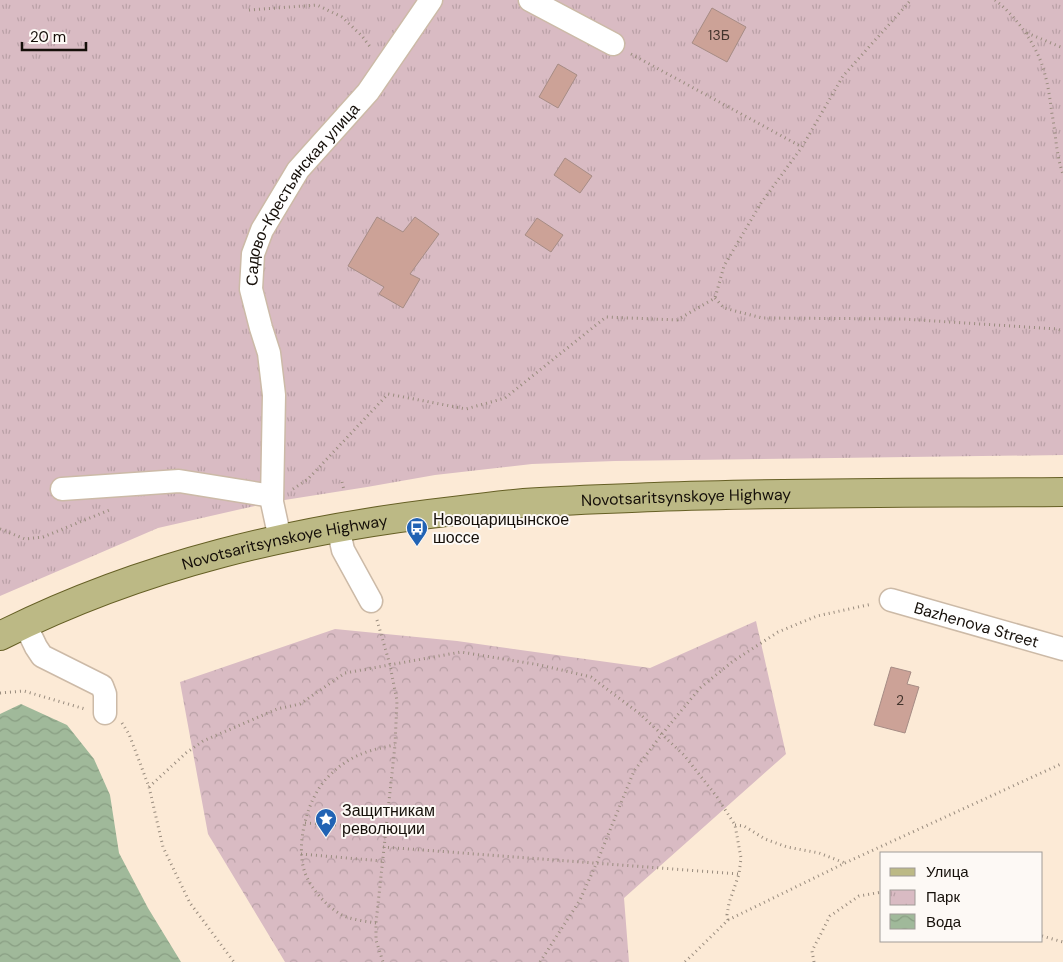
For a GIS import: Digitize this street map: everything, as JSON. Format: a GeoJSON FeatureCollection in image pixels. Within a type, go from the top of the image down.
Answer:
{"type":"FeatureCollection","features":[{"type":"Feature","properties":{"kind":"main road","name":"Novotsaritsynskoye Highway"},"geometry":{"type":"LineString","coordinates":[[0,636],[134,578],[229,551],[280,539],[338,526],[408,516],[533,502],[726,495],[1063,492]]}},
{"type":"Feature","properties":{"kind":"street","name":"Садово-Крестьянская улица"},"geometry":{"type":"LineString","coordinates":[[280,539],[272,499],[274,395],[269,353],[260,328],[251,289],[253,254],[262,230],[298,170],[368,92],[431,0]]}},
{"type":"Feature","properties":{"kind":"street"},"geometry":{"type":"LineString","coordinates":[[530,0],[613,44]]}},
{"type":"Feature","properties":{"kind":"street"},"geometry":{"type":"LineString","coordinates":[[62,490],[179,481],[272,499]]}},
{"type":"Feature","properties":{"kind":"street"},"geometry":{"type":"LineString","coordinates":[[338,526],[343,550],[371,602]]}},
{"type":"Feature","properties":{"kind":"street","name":"Bazhenova Street"},"geometry":{"type":"LineString","coordinates":[[891,600],[1063,649]]}},
{"type":"Feature","properties":{"kind":"street"},"geometry":{"type":"LineString","coordinates":[[25,624],[42,656],[102,686],[105,713]]}},
{"type":"Feature","properties":{"kind":"path"},"geometry":{"type":"LineString","coordinates":[[272,499],[308,480],[388,394],[466,409],[505,398],[606,317],[677,320],[715,298],[724,266],[760,203],[802,147],[843,76],[911,0]]}},
{"type":"Feature","properties":{"kind":"path"},"geometry":{"type":"LineString","coordinates":[[995,0],[1006,8],[1026,33],[1043,67],[1059,163],[1063,174]]}},
{"type":"Feature","properties":{"kind":"path"},"geometry":{"type":"LineString","coordinates":[[250,10],[317,5],[342,17],[362,36],[385,67]]}},
{"type":"Feature","properties":{"kind":"path"},"geometry":{"type":"LineString","coordinates":[[1026,33],[1063,48]]}},
{"type":"Feature","properties":{"kind":"path"},"geometry":{"type":"LineString","coordinates":[[613,44],[802,147]]}},
{"type":"Feature","properties":{"kind":"path"},"geometry":{"type":"LineString","coordinates":[[715,298],[724,308],[762,318],[904,319],[1063,330]]}},
{"type":"Feature","properties":{"kind":"path"},"geometry":{"type":"LineString","coordinates":[[342,482],[344,490]]}},
{"type":"Feature","properties":{"kind":"path"},"geometry":{"type":"LineString","coordinates":[[0,529],[25,539],[43,537],[118,506]]}},
{"type":"Feature","properties":{"kind":"path"},"geometry":{"type":"LineString","coordinates":[[415,538],[417,547]]}},
{"type":"Feature","properties":{"kind":"path"},"geometry":{"type":"LineString","coordinates":[[540,962],[580,900],[634,771],[700,688],[732,662],[778,632],[817,616],[891,600]]}},
{"type":"Feature","properties":{"kind":"path"},"geometry":{"type":"LineString","coordinates":[[371,602],[390,665],[397,701],[395,745],[376,923],[376,940],[383,962]]}},
{"type":"Feature","properties":{"kind":"path"},"geometry":{"type":"LineString","coordinates":[[149,786],[203,740],[277,709],[300,704],[345,673],[461,652],[540,665],[591,677],[640,714],[662,734],[689,762],[717,797],[735,825],[741,858],[740,874],[729,903],[728,920]]}},
{"type":"Feature","properties":{"kind":"path"},"geometry":{"type":"LineString","coordinates":[[0,693],[24,691],[105,713],[115,716],[125,727],[138,754],[149,786],[163,846],[190,903],[234,962]]}},
{"type":"Feature","properties":{"kind":"path"},"geometry":{"type":"LineString","coordinates":[[376,923],[343,916],[326,903],[306,873],[301,854],[305,823],[311,800],[327,777],[346,761],[370,750],[395,745]]}},
{"type":"Feature","properties":{"kind":"path"},"geometry":{"type":"LineString","coordinates":[[685,962],[728,920],[846,863],[1063,763]]}},
{"type":"Feature","properties":{"kind":"path"},"geometry":{"type":"LineString","coordinates":[[305,823],[385,828]]}},
{"type":"Feature","properties":{"kind":"path"},"geometry":{"type":"LineString","coordinates":[[735,825],[744,826],[765,839],[787,847],[820,853],[846,863]]}},
{"type":"Feature","properties":{"kind":"path"},"geometry":{"type":"LineString","coordinates":[[383,847],[740,874]]}},
{"type":"Feature","properties":{"kind":"path"},"geometry":{"type":"LineString","coordinates":[[301,854],[382,860]]}},
{"type":"Feature","properties":{"kind":"path"},"geometry":{"type":"LineString","coordinates":[[814,962],[812,951],[830,916],[859,896],[880,892]]}},
{"type":"Feature","properties":{"kind":"path"},"geometry":{"type":"LineString","coordinates":[[1043,936],[1063,942]]}},
{"type":"Feature","properties":{"kind":"green space"},"geometry":{"type":"Polygon","coordinates":[[[0,0],[1063,0],[1063,455],[615,461],[532,464],[435,475],[272,502],[158,528],[0,596],[0,0]]]}},
{"type":"Feature","properties":{"kind":"green space"},"geometry":{"type":"Polygon","coordinates":[[[756,621],[786,754],[624,898],[629,962],[285,962],[208,834],[180,682],[335,629],[457,641],[650,668],[756,621]]]}},
{"type":"Feature","properties":{"kind":"water"},"geometry":{"type":"Polygon","coordinates":[[[21,704],[67,725],[94,759],[110,795],[119,853],[148,908],[181,962],[0,962],[0,714],[21,704]]]}},
{"type":"Feature","properties":{"kind":"building"},"geometry":{"type":"Polygon","coordinates":[[[712,8],[746,27],[727,62],[692,43],[712,8]]]}},
{"type":"Feature","properties":{"kind":"building"},"geometry":{"type":"Polygon","coordinates":[[[558,64],[577,75],[558,108],[539,97],[558,64]]]}},
{"type":"Feature","properties":{"kind":"building"},"geometry":{"type":"Polygon","coordinates":[[[565,158],[592,176],[580,193],[554,175],[565,158]]]}},
{"type":"Feature","properties":{"kind":"building"},"geometry":{"type":"Polygon","coordinates":[[[377,217],[403,232],[415,217],[439,234],[410,274],[420,279],[403,308],[379,294],[384,287],[348,266],[377,217]]]}},
{"type":"Feature","properties":{"kind":"building"},"geometry":{"type":"Polygon","coordinates":[[[537,218],[563,235],[551,252],[525,235],[537,218]]]}},
{"type":"Feature","properties":{"kind":"building"},"geometry":{"type":"Polygon","coordinates":[[[891,667],[911,672],[907,684],[919,687],[905,733],[874,725],[891,667]]]}},
{"type":"Feature","properties":{"kind":"place","name":"Новоцарицынское шоссе"},"geometry":{"type":"Point","coordinates":[417,547]}},
{"type":"Feature","properties":{"kind":"place","name":"Защитникам революции"},"geometry":{"type":"Point","coordinates":[326,838]}}]}
